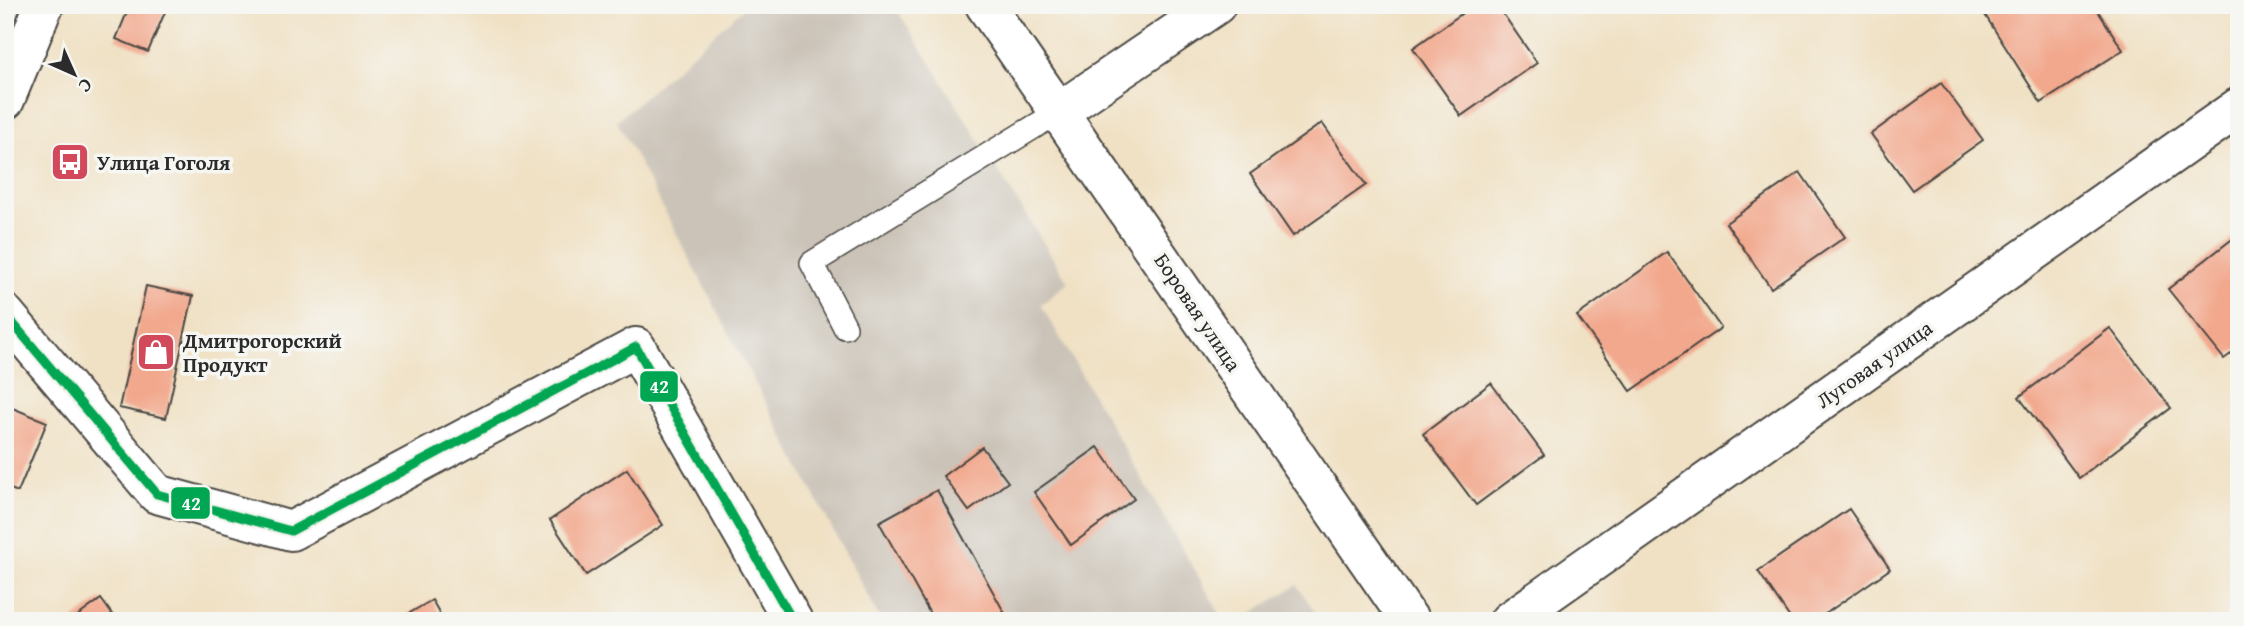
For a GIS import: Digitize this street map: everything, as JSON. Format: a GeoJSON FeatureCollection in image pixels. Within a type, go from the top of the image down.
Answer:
{"type":"FeatureCollection","features":[{"type":"Feature","properties":{"kind":"street"},"geometry":{"type":"LineString","coordinates":[[5,100],[44,5]]}},
{"type":"Feature","properties":{"kind":"street","name":"Боровая улица"},"geometry":{"type":"LineString","coordinates":[[985,5],[1410,621]]}},
{"type":"Feature","properties":{"kind":"street"},"geometry":{"type":"LineString","coordinates":[[1060,111],[1216,5]]}},
{"type":"Feature","properties":{"kind":"street","name":"Луговая улица"},"geometry":{"type":"LineString","coordinates":[[1509,621],[2239,107]]}},
{"type":"Feature","properties":{"kind":"street"},"geometry":{"type":"LineString","coordinates":[[5,314],[157,494],[291,531],[636,347],[793,621]]}},
{"type":"Feature","properties":{"kind":"lane"},"geometry":{"type":"LineString","coordinates":[[845,327],[811,263],[1060,111]]}},
{"type":"Feature","properties":{"kind":"shaded area"},"geometry":{"type":"Polygon","coordinates":[[[747,5],[894,5],[1068,282],[1041,305],[1224,621],[881,621],[617,121],[747,5]]]}},
{"type":"Feature","properties":{"kind":"shaded area"},"geometry":{"type":"Polygon","coordinates":[[[1297,585],[1321,621],[1240,621],[1297,585]]]}},
{"type":"Feature","properties":{"kind":"building"},"geometry":{"type":"Polygon","coordinates":[[[130,5],[168,5],[148,52],[116,39],[130,5]]]}},
{"type":"Feature","properties":{"kind":"building"},"geometry":{"type":"Polygon","coordinates":[[[1474,5],[1497,5],[1537,63],[1461,116],[1413,48],[1474,5]]]}},
{"type":"Feature","properties":{"kind":"building"},"geometry":{"type":"Polygon","coordinates":[[[2094,5],[2123,50],[2041,103],[1980,7],[2094,5]]]}},
{"type":"Feature","properties":{"kind":"building"},"geometry":{"type":"Polygon","coordinates":[[[1941,83],[1983,140],[1912,190],[1871,134],[1941,83]]]}},
{"type":"Feature","properties":{"kind":"building"},"geometry":{"type":"Polygon","coordinates":[[[1322,123],[1366,185],[1293,236],[1250,174],[1322,123]]]}},
{"type":"Feature","properties":{"kind":"building"},"geometry":{"type":"Polygon","coordinates":[[[1800,172],[1845,237],[1771,288],[1726,223],[1800,172]]]}},
{"type":"Feature","properties":{"kind":"building"},"geometry":{"type":"Polygon","coordinates":[[[2235,237],[2239,242],[2239,348],[2224,359],[2168,289],[2235,237]]]}},
{"type":"Feature","properties":{"kind":"building"},"geometry":{"type":"Polygon","coordinates":[[[1667,252],[1721,328],[1631,391],[1577,316],[1667,252]]]}},
{"type":"Feature","properties":{"kind":"building","name":"Дмитрогорский Продукт"},"geometry":{"type":"Polygon","coordinates":[[[146,286],[193,296],[166,418],[119,408],[146,286]]]}},
{"type":"Feature","properties":{"kind":"building"},"geometry":{"type":"Polygon","coordinates":[[[2110,328],[2171,408],[2079,478],[2019,397],[2110,328]]]}},
{"type":"Feature","properties":{"kind":"building"},"geometry":{"type":"Polygon","coordinates":[[[1491,383],[1544,455],[1476,505],[1423,434],[1491,383]]]}},
{"type":"Feature","properties":{"kind":"building"},"geometry":{"type":"Polygon","coordinates":[[[5,405],[47,422],[18,492],[5,487],[5,405]]]}},
{"type":"Feature","properties":{"kind":"building"},"geometry":{"type":"Polygon","coordinates":[[[982,447],[1008,482],[969,511],[943,476],[982,447]]]}},
{"type":"Feature","properties":{"kind":"building"},"geometry":{"type":"Polygon","coordinates":[[[1098,447],[1134,499],[1071,545],[1034,492],[1098,447]]]}},
{"type":"Feature","properties":{"kind":"building"},"geometry":{"type":"Polygon","coordinates":[[[627,469],[663,525],[586,575],[550,520],[627,469]]]}},
{"type":"Feature","properties":{"kind":"building"},"geometry":{"type":"Polygon","coordinates":[[[937,490],[1009,621],[934,621],[879,522],[937,490]]]}},
{"type":"Feature","properties":{"kind":"building"},"geometry":{"type":"Polygon","coordinates":[[[1849,509],[1890,569],[1815,621],[1792,621],[1758,571],[1849,509]]]}},
{"type":"Feature","properties":{"kind":"building"},"geometry":{"type":"Polygon","coordinates":[[[101,599],[117,621],[71,621],[101,599]]]}},
{"type":"Feature","properties":{"kind":"building"},"geometry":{"type":"Polygon","coordinates":[[[432,600],[444,621],[396,621],[432,600]]]}},
{"type":"Feature","properties":{"kind":"transit line","name":"42"},"geometry":{"type":"LineString","coordinates":[[5,314],[157,494],[291,531],[636,347],[793,621]]}},
{"type":"Feature","properties":{"kind":"place","name":"Улица Гоголя"},"geometry":{"type":"Point","coordinates":[70,162]}},
{"type":"Feature","properties":{"kind":"place","name":"Дмитрогорский Продукт"},"geometry":{"type":"Point","coordinates":[156,352]}}]}
